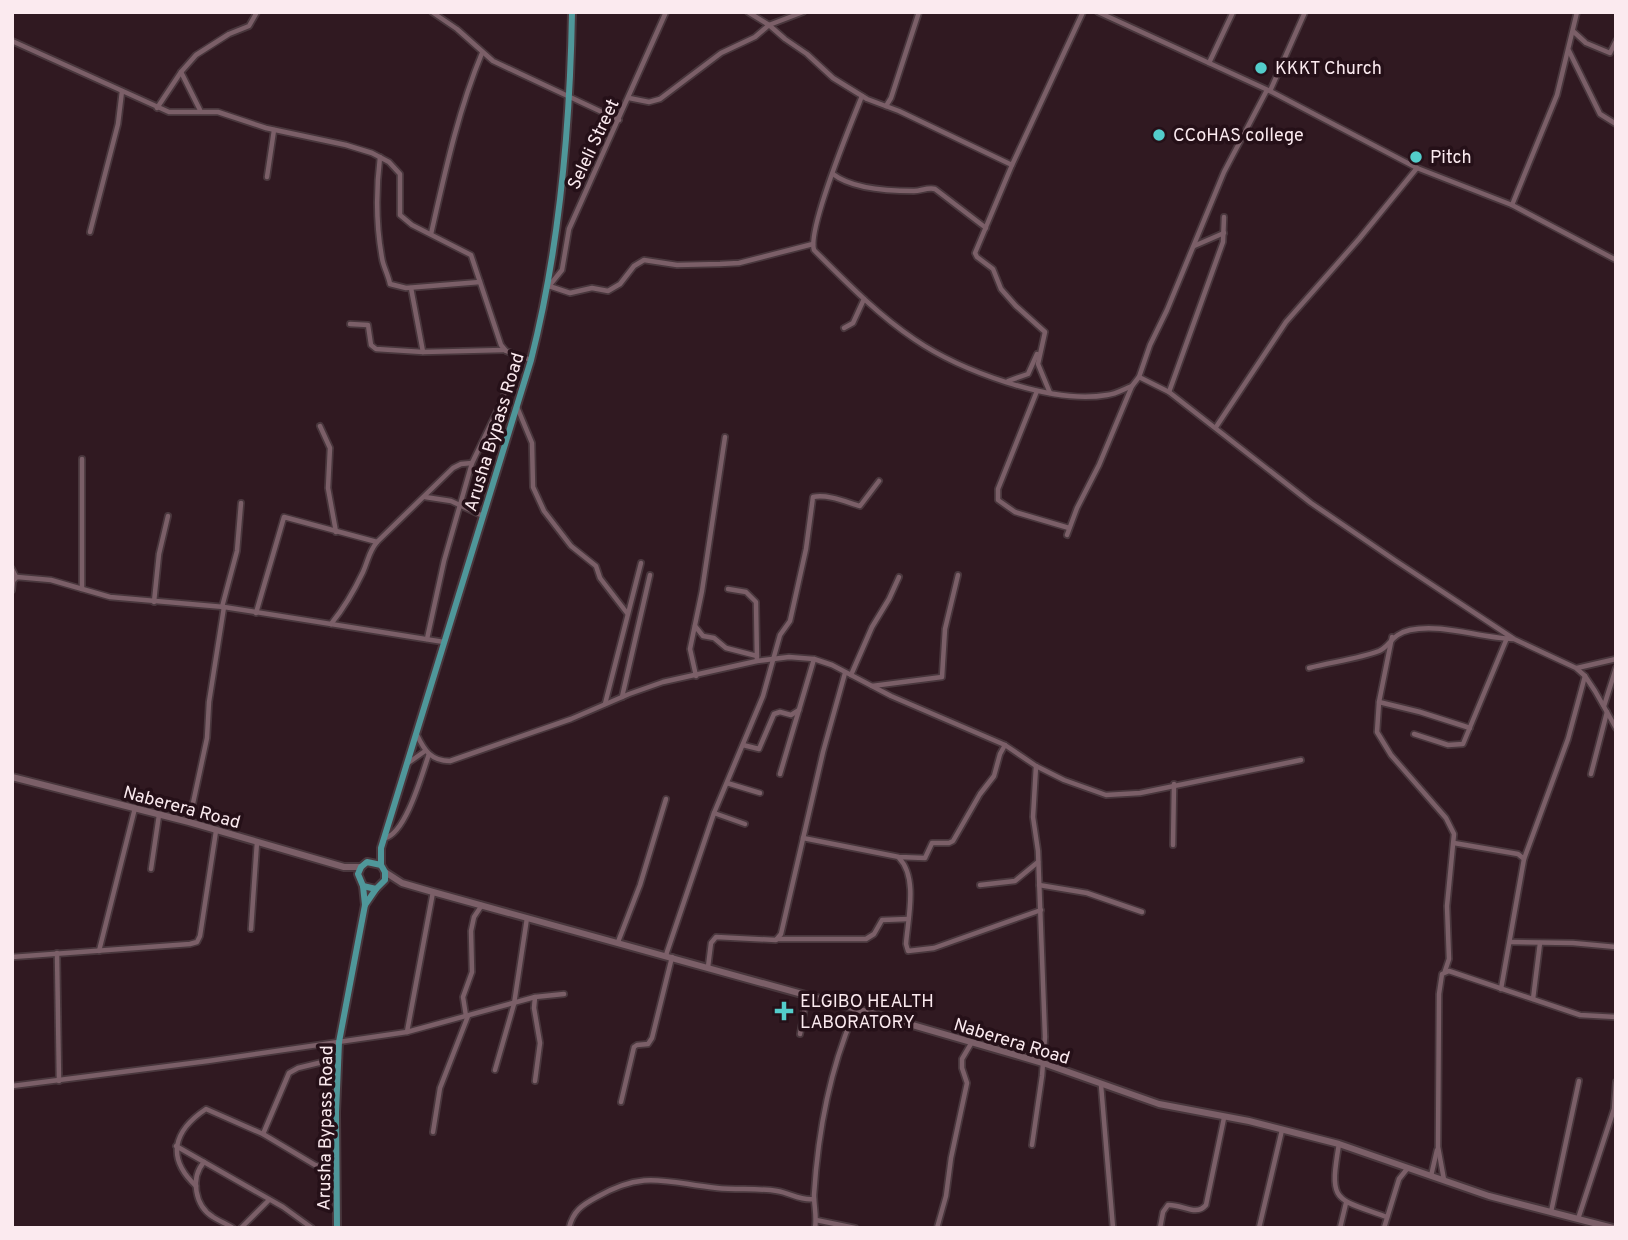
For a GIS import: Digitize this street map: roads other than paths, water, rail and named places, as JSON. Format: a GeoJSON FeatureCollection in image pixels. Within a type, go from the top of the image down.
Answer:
{"type":"FeatureCollection","features":[{"type":"Feature","properties":{"kind":"main road","name":"Arusha Bypass Road"},"geometry":{"type":"LineString","coordinates":[[385,872],[381,864],[381,848],[531,359],[549,286],[562,183],[572,12]]}},
{"type":"Feature","properties":{"kind":"main road","name":"Arusha Bypass Road"},"geometry":{"type":"LineString","coordinates":[[361,867],[381,848]]}},
{"type":"Feature","properties":{"kind":"main road"},"geometry":{"type":"LineString","coordinates":[[367,862],[381,864]]}},
{"type":"Feature","properties":{"kind":"main road"},"geometry":{"type":"LineString","coordinates":[[358,877],[361,867]]}},
{"type":"Feature","properties":{"kind":"main road"},"geometry":{"type":"LineString","coordinates":[[383,884],[385,872]]}},
{"type":"Feature","properties":{"kind":"main road","name":"Arusha Bypass Road"},"geometry":{"type":"LineString","coordinates":[[337,1228],[340,1042],[365,905],[363,886],[358,877]]}},
{"type":"Feature","properties":{"kind":"main road","name":"Arusha Bypass Road"},"geometry":{"type":"LineString","coordinates":[[365,905],[383,884]]}},
{"type":"Feature","properties":{"kind":"main road"},"geometry":{"type":"LineString","coordinates":[[363,886],[376,889]]}},
{"type":"Feature","properties":{"kind":"street"},"geometry":{"type":"LineString","coordinates":[[158,108],[181,72],[206,47],[249,26],[257,12]]}},
{"type":"Feature","properties":{"kind":"street"},"geometry":{"type":"LineString","coordinates":[[432,12],[457,29],[494,61],[619,120]]}},
{"type":"Feature","properties":{"kind":"street","name":"Seleli Street"},"geometry":{"type":"LineString","coordinates":[[549,286],[562,270],[569,229],[666,12]]}},
{"type":"Feature","properties":{"kind":"street"},"geometry":{"type":"LineString","coordinates":[[748,12],[807,54],[833,78],[862,96],[1012,165]]}},
{"type":"Feature","properties":{"kind":"street"},"geometry":{"type":"LineString","coordinates":[[629,99],[649,102],[660,99],[721,53],[755,37],[769,25],[803,12]]}},
{"type":"Feature","properties":{"kind":"street"},"geometry":{"type":"LineString","coordinates":[[886,106],[919,12]]}},
{"type":"Feature","properties":{"kind":"street"},"geometry":{"type":"LineString","coordinates":[[1005,381],[1025,376],[1039,350],[1045,335],[1044,329],[1016,306],[1001,289],[990,265],[975,253],[1012,165],[1083,12]]}},
{"type":"Feature","properties":{"kind":"street"},"geometry":{"type":"LineString","coordinates":[[1098,12],[1268,90],[1417,168],[1512,205],[1616,260]]}},
{"type":"Feature","properties":{"kind":"street"},"geometry":{"type":"LineString","coordinates":[[1114,20],[1116,12]]}},
{"type":"Feature","properties":{"kind":"street"},"geometry":{"type":"LineString","coordinates":[[1209,63],[1233,12]]}},
{"type":"Feature","properties":{"kind":"street"},"geometry":{"type":"LineString","coordinates":[[1068,536],[1069,528],[1100,465],[1132,386],[1139,376],[1224,172],[1268,90],[1305,12]]}},
{"type":"Feature","properties":{"kind":"street"},"geometry":{"type":"LineString","coordinates":[[1512,205],[1558,95],[1577,12]]}},
{"type":"Feature","properties":{"kind":"street"},"geometry":{"type":"LineString","coordinates":[[1574,32],[1586,43],[1610,54],[1616,41]]}},
{"type":"Feature","properties":{"kind":"street"},"geometry":{"type":"LineString","coordinates":[[12,41],[158,108],[180,114],[200,110],[226,114],[274,130],[346,145],[380,157],[394,166],[400,176],[400,215],[412,225],[470,254],[495,330],[505,350]]}},
{"type":"Feature","properties":{"kind":"street"},"geometry":{"type":"LineString","coordinates":[[1569,50],[1600,114],[1616,124]]}},
{"type":"Feature","properties":{"kind":"street"},"geometry":{"type":"LineString","coordinates":[[431,234],[464,97],[482,53]]}},
{"type":"Feature","properties":{"kind":"street"},"geometry":{"type":"LineString","coordinates":[[181,72],[200,110]]}},
{"type":"Feature","properties":{"kind":"street"},"geometry":{"type":"LineString","coordinates":[[90,232],[118,124],[122,91]]}},
{"type":"Feature","properties":{"kind":"street"},"geometry":{"type":"LineString","coordinates":[[862,96],[833,173],[813,244],[814,250],[864,299],[920,343],[970,369],[1050,393],[1100,396],[1132,386]]}},
{"type":"Feature","properties":{"kind":"street"},"geometry":{"type":"LineString","coordinates":[[267,177],[274,130]]}},
{"type":"Feature","properties":{"kind":"street"},"geometry":{"type":"LineString","coordinates":[[380,157],[378,209],[382,261],[388,270],[391,285],[411,288],[480,282]]}},
{"type":"Feature","properties":{"kind":"street"},"geometry":{"type":"LineString","coordinates":[[1216,427],[1286,322],[1417,168]]}},
{"type":"Feature","properties":{"kind":"street"},"geometry":{"type":"LineString","coordinates":[[833,173],[843,180],[879,189],[936,189],[986,228]]}},
{"type":"Feature","properties":{"kind":"street"},"geometry":{"type":"LineString","coordinates":[[1169,392],[1225,233],[1224,217]]}},
{"type":"Feature","properties":{"kind":"street"},"geometry":{"type":"LineString","coordinates":[[1194,246],[1225,233]]}},
{"type":"Feature","properties":{"kind":"street"},"geometry":{"type":"LineString","coordinates":[[549,286],[570,293],[580,293],[592,288],[608,291],[620,284],[634,266],[644,260],[677,265],[720,264],[749,260],[813,244]]}},
{"type":"Feature","properties":{"kind":"street"},"geometry":{"type":"LineString","coordinates":[[411,288],[423,352]]}},
{"type":"Feature","properties":{"kind":"street"},"geometry":{"type":"LineString","coordinates":[[844,328],[853,323],[864,299]]}},
{"type":"Feature","properties":{"kind":"street"},"geometry":{"type":"LineString","coordinates":[[350,324],[368,325],[374,348],[423,352],[505,350],[531,359]]}},
{"type":"Feature","properties":{"kind":"street"},"geometry":{"type":"LineString","coordinates":[[1039,350],[1038,364],[1050,393]]}},
{"type":"Feature","properties":{"kind":"street"},"geometry":{"type":"LineString","coordinates":[[427,639],[472,463],[520,356]]}},
{"type":"Feature","properties":{"kind":"street"},"geometry":{"type":"LineString","coordinates":[[1139,376],[1169,392],[1338,523],[1514,639],[1576,668],[1585,676],[1616,728]]}},
{"type":"Feature","properties":{"kind":"street"},"geometry":{"type":"LineString","coordinates":[[1037,391],[998,489],[998,500],[1015,512],[1069,528]]}},
{"type":"Feature","properties":{"kind":"street"},"geometry":{"type":"LineString","coordinates":[[516,407],[529,435],[533,487],[544,511],[571,546],[597,568],[600,578],[627,613]]}},
{"type":"Feature","properties":{"kind":"street"},"geometry":{"type":"LineString","coordinates":[[320,426],[330,448],[328,488],[336,532]]}},
{"type":"Feature","properties":{"kind":"street"},"geometry":{"type":"LineString","coordinates":[[696,676],[690,649],[702,591],[725,437]]}},
{"type":"Feature","properties":{"kind":"street"},"geometry":{"type":"LineString","coordinates":[[82,458],[82,589]]}},
{"type":"Feature","properties":{"kind":"street"},"geometry":{"type":"LineString","coordinates":[[331,624],[344,609],[365,568],[370,551],[377,542],[453,468],[472,463]]}},
{"type":"Feature","properties":{"kind":"street"},"geometry":{"type":"LineString","coordinates":[[621,1102],[634,1047],[648,1044],[652,1038],[669,956],[714,813],[766,689],[780,635],[790,621],[806,549],[813,498],[817,496],[860,506],[878,481]]}},
{"type":"Feature","properties":{"kind":"street"},"geometry":{"type":"LineString","coordinates":[[425,497],[451,500],[483,516]]}},
{"type":"Feature","properties":{"kind":"street"},"geometry":{"type":"LineString","coordinates":[[189,822],[207,738],[209,702],[223,607],[237,551],[241,503]]}},
{"type":"Feature","properties":{"kind":"street"},"geometry":{"type":"LineString","coordinates":[[154,601],[159,554],[168,516]]}},
{"type":"Feature","properties":{"kind":"street"},"geometry":{"type":"LineString","coordinates":[[256,613],[283,518],[377,542]]}},
{"type":"Feature","properties":{"kind":"street"},"geometry":{"type":"LineString","coordinates":[[604,705],[641,564]]}},
{"type":"Feature","properties":{"kind":"street"},"geometry":{"type":"LineString","coordinates":[[12,569],[16,577],[12,590]]}},
{"type":"Feature","properties":{"kind":"street"},"geometry":{"type":"LineString","coordinates":[[622,697],[650,575]]}},
{"type":"Feature","properties":{"kind":"street"},"geometry":{"type":"LineString","coordinates":[[871,686],[942,677],[945,629],[958,575]]}},
{"type":"Feature","properties":{"kind":"street"},"geometry":{"type":"LineString","coordinates":[[16,577],[47,579],[107,597],[223,607],[444,642]]}},
{"type":"Feature","properties":{"kind":"street"},"geometry":{"type":"LineString","coordinates":[[776,939],[781,934],[803,838],[848,674],[900,577]]}},
{"type":"Feature","properties":{"kind":"street"},"geometry":{"type":"LineString","coordinates":[[728,589],[746,592],[755,598],[757,658]]}},
{"type":"Feature","properties":{"kind":"street"},"geometry":{"type":"LineString","coordinates":[[695,626],[703,636],[714,638],[726,648],[757,658]]}},
{"type":"Feature","properties":{"kind":"street"},"geometry":{"type":"LineString","coordinates":[[1309,668],[1378,651],[1392,637],[1411,630],[1434,628],[1514,639]]}},
{"type":"Feature","properties":{"kind":"street"},"geometry":{"type":"LineString","coordinates":[[1392,637],[1379,702],[1379,737],[1446,818],[1451,826],[1454,843],[1447,906],[1449,959],[1441,977],[1439,994],[1438,1146],[1444,1181]]}},
{"type":"Feature","properties":{"kind":"street"},"geometry":{"type":"LineString","coordinates":[[1414,734],[1448,745],[1464,743],[1507,638]]}},
{"type":"Feature","properties":{"kind":"street"},"geometry":{"type":"LineString","coordinates":[[417,735],[427,753],[440,761],[453,760],[571,719],[663,682],[696,676],[757,658],[814,659],[1005,745],[1036,766],[1064,780],[1106,795],[1140,793],[1301,760]]}},
{"type":"Feature","properties":{"kind":"street"},"geometry":{"type":"LineString","coordinates":[[780,774],[814,659]]}},
{"type":"Feature","properties":{"kind":"street"},"geometry":{"type":"LineString","coordinates":[[1576,668],[1616,659]]}},
{"type":"Feature","properties":{"kind":"street"},"geometry":{"type":"LineString","coordinates":[[1591,774],[1616,668]]}},
{"type":"Feature","properties":{"kind":"street"},"geometry":{"type":"LineString","coordinates":[[1501,989],[1524,859],[1568,739],[1585,676]]}},
{"type":"Feature","properties":{"kind":"street"},"geometry":{"type":"LineString","coordinates":[[1379,702],[1470,728]]}},
{"type":"Feature","properties":{"kind":"street"},"geometry":{"type":"LineString","coordinates":[[743,746],[759,749],[774,713],[791,715],[799,710]]}},
{"type":"Feature","properties":{"kind":"street"},"geometry":{"type":"LineString","coordinates":[[803,838],[899,857],[924,858],[932,843],[954,841],[980,794],[994,776],[1005,745]]}},
{"type":"Feature","properties":{"kind":"street"},"geometry":{"type":"LineString","coordinates":[[407,764],[427,753]]}},
{"type":"Feature","properties":{"kind":"street"},"geometry":{"type":"LineString","coordinates":[[384,838],[394,835],[400,825],[410,805],[427,753]]}},
{"type":"Feature","properties":{"kind":"street"},"geometry":{"type":"LineString","coordinates":[[1032,1145],[1045,1037],[1039,861],[1032,817],[1036,766]]}},
{"type":"Feature","properties":{"kind":"street","name":"Naberera Road"},"geometry":{"type":"LineString","coordinates":[[12,777],[189,822],[344,867],[361,867]]}},
{"type":"Feature","properties":{"kind":"street"},"geometry":{"type":"LineString","coordinates":[[727,783],[760,793]]}},
{"type":"Feature","properties":{"kind":"street"},"geometry":{"type":"LineString","coordinates":[[1173,845],[1174,785]]}},
{"type":"Feature","properties":{"kind":"street"},"geometry":{"type":"LineString","coordinates":[[618,942],[640,885],[666,799]]}},
{"type":"Feature","properties":{"kind":"street"},"geometry":{"type":"LineString","coordinates":[[99,951],[135,808]]}},
{"type":"Feature","properties":{"kind":"street"},"geometry":{"type":"LineString","coordinates":[[714,813],[745,824]]}},
{"type":"Feature","properties":{"kind":"street"},"geometry":{"type":"LineString","coordinates":[[151,869],[159,815]]}},
{"type":"Feature","properties":{"kind":"street"},"geometry":{"type":"LineString","coordinates":[[12,957],[197,942],[216,831]]}},
{"type":"Feature","properties":{"kind":"street"},"geometry":{"type":"LineString","coordinates":[[251,929],[257,842]]}},
{"type":"Feature","properties":{"kind":"street"},"geometry":{"type":"LineString","coordinates":[[1454,843],[1518,853],[1524,859]]}},
{"type":"Feature","properties":{"kind":"street"},"geometry":{"type":"LineString","coordinates":[[899,857],[906,865],[911,883],[906,947],[908,951],[946,944],[1041,910]]}},
{"type":"Feature","properties":{"kind":"street"},"geometry":{"type":"LineString","coordinates":[[980,885],[1015,881],[1039,861]]}},
{"type":"Feature","properties":{"kind":"street","name":"Naberera Road"},"geometry":{"type":"LineString","coordinates":[[344,867],[358,877]]}},
{"type":"Feature","properties":{"kind":"street","name":"Naberera Road"},"geometry":{"type":"LineString","coordinates":[[385,872],[402,883],[433,892],[1043,1063],[1159,1104],[1282,1129],[1339,1144],[1430,1177],[1613,1228]]}},
{"type":"Feature","properties":{"kind":"street","name":"Naberera Road"},"geometry":{"type":"LineString","coordinates":[[383,884],[402,883]]}},
{"type":"Feature","properties":{"kind":"street"},"geometry":{"type":"LineString","coordinates":[[1039,885],[1087,893],[1142,912]]}},
{"type":"Feature","properties":{"kind":"street"},"geometry":{"type":"LineString","coordinates":[[407,1032],[433,892]]}},
{"type":"Feature","properties":{"kind":"street"},"geometry":{"type":"LineString","coordinates":[[433,1132],[440,1088],[467,1016],[463,997],[472,972],[471,931],[474,917],[482,905]]}},
{"type":"Feature","properties":{"kind":"street"},"geometry":{"type":"LineString","coordinates":[[495,1070],[514,1004],[527,918]]}},
{"type":"Feature","properties":{"kind":"street"},"geometry":{"type":"LineString","coordinates":[[708,967],[712,940],[716,937],[866,939],[874,934],[881,920],[908,919]]}},
{"type":"Feature","properties":{"kind":"street"},"geometry":{"type":"LineString","coordinates":[[1510,942],[1616,947]]}},
{"type":"Feature","properties":{"kind":"street"},"geometry":{"type":"LineString","coordinates":[[1533,999],[1540,943]]}},
{"type":"Feature","properties":{"kind":"street"},"geometry":{"type":"LineString","coordinates":[[57,953],[58,1081]]}},
{"type":"Feature","properties":{"kind":"street"},"geometry":{"type":"LineString","coordinates":[[1444,972],[1580,1015],[1592,1018],[1616,1017]]}},
{"type":"Feature","properties":{"kind":"street"},"geometry":{"type":"LineString","coordinates":[[12,1086],[407,1032],[535,997],[564,994]]}},
{"type":"Feature","properties":{"kind":"street"},"geometry":{"type":"LineString","coordinates":[[800,1034],[807,995]]}},
{"type":"Feature","properties":{"kind":"street"},"geometry":{"type":"LineString","coordinates":[[535,997],[534,1008],[540,1043],[535,1081]]}},
{"type":"Feature","properties":{"kind":"street"},"geometry":{"type":"LineString","coordinates":[[815,1228],[817,1159],[829,1091],[840,1045],[856,1009]]}},
{"type":"Feature","properties":{"kind":"street"},"geometry":{"type":"LineString","coordinates":[[937,1228],[946,1196],[967,1083],[962,1059],[972,1042]]}},
{"type":"Feature","properties":{"kind":"street"},"geometry":{"type":"LineString","coordinates":[[263,1135],[289,1073],[298,1068],[339,1058]]}},
{"type":"Feature","properties":{"kind":"street"},"geometry":{"type":"LineString","coordinates":[[1551,1212],[1579,1081]]}},
{"type":"Feature","properties":{"kind":"street"},"geometry":{"type":"LineString","coordinates":[[1578,1219],[1612,1115],[1616,1082]]}},
{"type":"Feature","properties":{"kind":"street"},"geometry":{"type":"LineString","coordinates":[[1101,1085],[1113,1228]]}},
{"type":"Feature","properties":{"kind":"street"},"geometry":{"type":"LineString","coordinates":[[196,1186],[180,1168],[176,1159],[176,1146],[189,1125],[206,1109],[263,1135],[303,1159],[336,1172]]}},
{"type":"Feature","properties":{"kind":"street"},"geometry":{"type":"LineString","coordinates":[[1160,1228],[1163,1212],[1168,1205],[1196,1211],[1206,1205],[1224,1118]]}},
{"type":"Feature","properties":{"kind":"street"},"geometry":{"type":"LineString","coordinates":[[1259,1228],[1282,1129]]}},
{"type":"Feature","properties":{"kind":"street"},"geometry":{"type":"LineString","coordinates":[[1339,1144],[1334,1187],[1338,1196],[1346,1203],[1387,1217]]}},
{"type":"Feature","properties":{"kind":"street"},"geometry":{"type":"LineString","coordinates":[[176,1146],[312,1228]]}},
{"type":"Feature","properties":{"kind":"street"},"geometry":{"type":"LineString","coordinates":[[1430,1177],[1438,1146]]}},
{"type":"Feature","properties":{"kind":"street"},"geometry":{"type":"LineString","coordinates":[[204,1162],[197,1173],[196,1186],[201,1205],[212,1217],[233,1228]]}},
{"type":"Feature","properties":{"kind":"street"},"geometry":{"type":"LineString","coordinates":[[1384,1228],[1399,1179],[1407,1169]]}},
{"type":"Feature","properties":{"kind":"street"},"geometry":{"type":"LineString","coordinates":[[569,1228],[575,1213],[589,1201],[623,1183],[652,1178],[716,1188],[771,1191],[806,1200],[814,1199]]}},
{"type":"Feature","properties":{"kind":"street"},"geometry":{"type":"LineString","coordinates":[[241,1228],[269,1200]]}},
{"type":"Feature","properties":{"kind":"street"},"geometry":{"type":"LineString","coordinates":[[1340,1228],[1346,1203]]}},
{"type":"Feature","properties":{"kind":"street"},"geometry":{"type":"LineString","coordinates":[[816,1220],[855,1228]]}},
{"type":"Feature","properties":{"kind":"place","name":"KKKT Church"},"geometry":{"type":"Point","coordinates":[1261,68]}},
{"type":"Feature","properties":{"kind":"place","name":"CCoHAS college"},"geometry":{"type":"Point","coordinates":[1159,135]}},
{"type":"Feature","properties":{"kind":"place","name":"Pitch"},"geometry":{"type":"Point","coordinates":[1416,157]}},
{"type":"Feature","properties":{"kind":"place","name":"ELGIBO HEALTH LABORATORY"},"geometry":{"type":"Point","coordinates":[784,1011]}}]}
